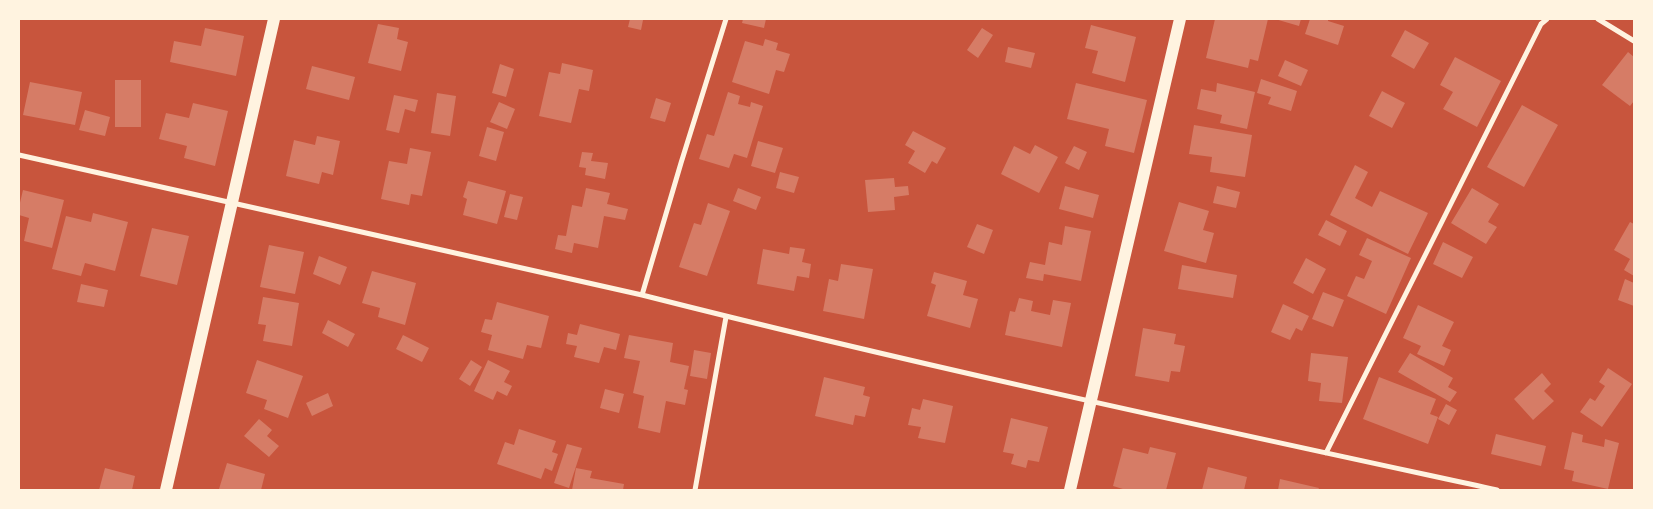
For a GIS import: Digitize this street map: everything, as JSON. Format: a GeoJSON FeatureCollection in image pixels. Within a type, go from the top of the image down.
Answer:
{"type":"FeatureCollection","features":[{"type":"Feature","properties":{"kind":"main road"},"geometry":{"type":"LineString","coordinates":[[166,490],[274,19]]}},
{"type":"Feature","properties":{"kind":"main road"},"geometry":{"type":"LineString","coordinates":[[1070,490],[1180,19]]}},
{"type":"Feature","properties":{"kind":"street"},"geometry":{"type":"LineString","coordinates":[[642,295],[726,19]]}},
{"type":"Feature","properties":{"kind":"street"},"geometry":{"type":"LineString","coordinates":[[1326,453],[1541,24],[1547,19]]}},
{"type":"Feature","properties":{"kind":"street"},"geometry":{"type":"LineString","coordinates":[[1598,19],[1634,41]]}},
{"type":"Feature","properties":{"kind":"street"},"geometry":{"type":"LineString","coordinates":[[19,155],[642,295],[1092,402],[1496,490]]}},
{"type":"Feature","properties":{"kind":"street"},"geometry":{"type":"LineString","coordinates":[[695,490],[726,316]]}},
{"type":"Feature","properties":{"kind":"building"},"geometry":{"type":"Polygon","coordinates":[[[630,19],[643,20],[641,30],[628,27],[630,19]]]}},
{"type":"Feature","properties":{"kind":"building"},"geometry":{"type":"Polygon","coordinates":[[[743,19],[766,19],[764,28],[742,23],[743,19]]]}},
{"type":"Feature","properties":{"kind":"building"},"geometry":{"type":"Polygon","coordinates":[[[1215,19],[1268,19],[1258,61],[1250,59],[1248,68],[1206,58],[1215,19]]]}},
{"type":"Feature","properties":{"kind":"building"},"geometry":{"type":"Polygon","coordinates":[[[1275,19],[1301,19],[1299,26],[1275,19]]]}},
{"type":"Feature","properties":{"kind":"building"},"geometry":{"type":"Polygon","coordinates":[[[1310,19],[1328,19],[1328,21],[1344,26],[1338,45],[1305,34],[1310,19]]]}},
{"type":"Feature","properties":{"kind":"building"},"geometry":{"type":"Polygon","coordinates":[[[378,24],[399,28],[397,39],[408,42],[401,71],[368,63],[378,24]]]}},
{"type":"Feature","properties":{"kind":"building"},"geometry":{"type":"Polygon","coordinates":[[[1091,25],[1136,37],[1125,82],[1092,73],[1098,51],[1085,48],[1091,25]]]}},
{"type":"Feature","properties":{"kind":"building"},"geometry":{"type":"Polygon","coordinates":[[[205,28],[244,36],[236,76],[170,62],[174,41],[201,46],[205,28]]]}},
{"type":"Feature","properties":{"kind":"building"},"geometry":{"type":"Polygon","coordinates":[[[982,28],[993,35],[978,58],[967,50],[982,28]]]}},
{"type":"Feature","properties":{"kind":"building"},"geometry":{"type":"Polygon","coordinates":[[[1405,30],[1429,43],[1414,69],[1391,56],[1405,30]]]}},
{"type":"Feature","properties":{"kind":"building"},"geometry":{"type":"Polygon","coordinates":[[[765,39],[778,43],[776,50],[790,54],[784,72],[776,70],[769,94],[732,82],[745,41],[763,46],[765,39]]]}},
{"type":"Feature","properties":{"kind":"building"},"geometry":{"type":"Polygon","coordinates":[[[1008,47],[1035,53],[1031,68],[1005,62],[1008,47]]]}},
{"type":"Feature","properties":{"kind":"building"},"geometry":{"type":"Polygon","coordinates":[[[1628,52],[1634,57],[1634,101],[1630,106],[1602,85],[1628,52]]]}},
{"type":"Feature","properties":{"kind":"building"},"geometry":{"type":"Polygon","coordinates":[[[1455,57],[1501,81],[1477,127],[1443,109],[1453,92],[1440,85],[1455,57]]]}},
{"type":"Feature","properties":{"kind":"building"},"geometry":{"type":"Polygon","coordinates":[[[1285,60],[1308,70],[1301,86],[1278,76],[1285,60]]]}},
{"type":"Feature","properties":{"kind":"building"},"geometry":{"type":"Polygon","coordinates":[[[562,63],[593,70],[589,91],[579,89],[571,123],[539,116],[549,72],[560,74],[562,63]]]}},
{"type":"Feature","properties":{"kind":"building"},"geometry":{"type":"Polygon","coordinates":[[[500,64],[514,69],[506,97],[492,93],[500,64]]]}},
{"type":"Feature","properties":{"kind":"building"},"geometry":{"type":"Polygon","coordinates":[[[312,66],[355,77],[349,100],[306,89],[312,66]]]}},
{"type":"Feature","properties":{"kind":"building"},"geometry":{"type":"Polygon","coordinates":[[[1261,79],[1297,91],[1291,111],[1268,104],[1271,97],[1257,93],[1261,79]]]}},
{"type":"Feature","properties":{"kind":"building"},"geometry":{"type":"Polygon","coordinates":[[[115,80],[141,80],[141,127],[115,127],[115,80]]]}},
{"type":"Feature","properties":{"kind":"building"},"geometry":{"type":"Polygon","coordinates":[[[30,82],[82,92],[75,125],[23,115],[30,82]]]}},
{"type":"Feature","properties":{"kind":"building"},"geometry":{"type":"Polygon","coordinates":[[[1076,83],[1147,100],[1134,153],[1105,146],[1109,129],[1067,119],[1076,83]]]}},
{"type":"Feature","properties":{"kind":"building"},"geometry":{"type":"Polygon","coordinates":[[[1217,83],[1255,92],[1247,129],[1220,123],[1222,115],[1197,109],[1201,89],[1216,92],[1217,83]]]}},
{"type":"Feature","properties":{"kind":"building"},"geometry":{"type":"Polygon","coordinates":[[[1382,91],[1405,103],[1392,128],[1369,116],[1382,91]]]}},
{"type":"Feature","properties":{"kind":"building"},"geometry":{"type":"Polygon","coordinates":[[[728,92],[740,96],[738,104],[750,107],[751,102],[763,106],[747,158],[734,154],[729,168],[699,159],[707,134],[714,136],[728,92]]]}},
{"type":"Feature","properties":{"kind":"building"},"geometry":{"type":"Polygon","coordinates":[[[437,93],[456,96],[450,136],[431,133],[437,93]]]}},
{"type":"Feature","properties":{"kind":"building"},"geometry":{"type":"Polygon","coordinates":[[[394,95],[418,100],[415,112],[405,109],[399,133],[386,130],[394,95]]]}},
{"type":"Feature","properties":{"kind":"building"},"geometry":{"type":"Polygon","coordinates":[[[656,98],[671,103],[665,122],[650,118],[656,98]]]}},
{"type":"Feature","properties":{"kind":"building"},"geometry":{"type":"Polygon","coordinates":[[[499,102],[515,109],[507,129],[490,122],[499,102]]]}},
{"type":"Feature","properties":{"kind":"building"},"geometry":{"type":"Polygon","coordinates":[[[193,103],[228,111],[215,166],[184,158],[187,146],[159,139],[166,113],[189,118],[193,103]]]}},
{"type":"Feature","properties":{"kind":"building"},"geometry":{"type":"Polygon","coordinates":[[[1522,105],[1558,125],[1524,187],[1487,167],[1522,105]]]}},
{"type":"Feature","properties":{"kind":"building"},"geometry":{"type":"Polygon","coordinates":[[[85,110],[110,117],[105,136],[79,130],[85,110]]]}},
{"type":"Feature","properties":{"kind":"building"},"geometry":{"type":"Polygon","coordinates":[[[1194,125],[1252,135],[1245,177],[1210,172],[1212,157],[1189,154],[1194,125]]]}},
{"type":"Feature","properties":{"kind":"building"},"geometry":{"type":"Polygon","coordinates":[[[487,127],[504,132],[496,161],[479,156],[487,127]]]}},
{"type":"Feature","properties":{"kind":"building"},"geometry":{"type":"Polygon","coordinates":[[[913,131],[946,148],[937,164],[932,161],[925,173],[908,163],[915,151],[905,145],[913,131]]]}},
{"type":"Feature","properties":{"kind":"building"},"geometry":{"type":"Polygon","coordinates":[[[317,136],[340,141],[333,175],[322,172],[319,184],[286,176],[294,140],[315,145],[317,136]]]}},
{"type":"Feature","properties":{"kind":"building"},"geometry":{"type":"Polygon","coordinates":[[[758,141],[783,148],[775,173],[751,166],[758,141]]]}},
{"type":"Feature","properties":{"kind":"building"},"geometry":{"type":"Polygon","coordinates":[[[1035,145],[1058,157],[1039,193],[1001,174],[1014,146],[1030,154],[1035,145]]]}},
{"type":"Feature","properties":{"kind":"building"},"geometry":{"type":"Polygon","coordinates":[[[1074,146],[1087,152],[1079,170],[1065,163],[1074,146]]]}},
{"type":"Feature","properties":{"kind":"building"},"geometry":{"type":"Polygon","coordinates":[[[410,148],[431,152],[422,196],[411,194],[409,205],[381,199],[389,161],[407,164],[410,148]]]}},
{"type":"Feature","properties":{"kind":"building"},"geometry":{"type":"Polygon","coordinates":[[[582,152],[593,153],[591,161],[608,163],[605,179],[585,175],[586,168],[579,167],[582,152]]]}},
{"type":"Feature","properties":{"kind":"building"},"geometry":{"type":"Polygon","coordinates":[[[1355,165],[1368,172],[1355,198],[1372,207],[1380,191],[1428,213],[1408,254],[1330,215],[1355,165]]]}},
{"type":"Feature","properties":{"kind":"building"},"geometry":{"type":"Polygon","coordinates":[[[780,172],[799,177],[794,193],[776,188],[780,172]]]}},
{"type":"Feature","properties":{"kind":"building"},"geometry":{"type":"Polygon","coordinates":[[[894,178],[895,187],[908,186],[909,195],[894,197],[895,210],[868,212],[865,180],[894,178]]]}},
{"type":"Feature","properties":{"kind":"building"},"geometry":{"type":"Polygon","coordinates":[[[468,181],[506,191],[497,224],[463,215],[467,199],[463,197],[468,181]]]}},
{"type":"Feature","properties":{"kind":"building"},"geometry":{"type":"Polygon","coordinates":[[[1065,186],[1099,195],[1093,218],[1059,209],[1065,186]]]}},
{"type":"Feature","properties":{"kind":"building"},"geometry":{"type":"Polygon","coordinates":[[[1217,186],[1240,192],[1236,208],[1213,203],[1217,186]]]}},
{"type":"Feature","properties":{"kind":"building"},"geometry":{"type":"Polygon","coordinates":[[[586,188],[610,193],[607,204],[628,209],[625,220],[604,216],[598,248],[574,243],[572,253],[555,249],[558,235],[566,236],[572,205],[582,207],[586,188]]]}},
{"type":"Feature","properties":{"kind":"building"},"geometry":{"type":"Polygon","coordinates":[[[738,188],[761,197],[756,210],[733,201],[738,188]]]}},
{"type":"Feature","properties":{"kind":"building"},"geometry":{"type":"Polygon","coordinates":[[[1472,188],[1499,204],[1488,222],[1497,227],[1486,244],[1451,223],[1472,188]]]}},
{"type":"Feature","properties":{"kind":"building"},"geometry":{"type":"Polygon","coordinates":[[[23,190],[64,200],[52,248],[24,241],[29,218],[19,215],[23,190]]]}},
{"type":"Feature","properties":{"kind":"building"},"geometry":{"type":"Polygon","coordinates":[[[510,194],[523,197],[517,220],[504,217],[510,194]]]}},
{"type":"Feature","properties":{"kind":"building"},"geometry":{"type":"Polygon","coordinates":[[[1179,202],[1209,211],[1203,230],[1214,233],[1206,263],[1164,251],[1179,202]]]}},
{"type":"Feature","properties":{"kind":"building"},"geometry":{"type":"Polygon","coordinates":[[[708,203],[730,211],[707,276],[679,267],[694,223],[701,225],[708,203]]]}},
{"type":"Feature","properties":{"kind":"building"},"geometry":{"type":"Polygon","coordinates":[[[93,213],[128,222],[115,271],[85,263],[81,276],[52,269],[66,216],[91,222],[93,213]]]}},
{"type":"Feature","properties":{"kind":"building"},"geometry":{"type":"Polygon","coordinates":[[[1326,220],[1347,231],[1340,246],[1318,235],[1326,220]]]}},
{"type":"Feature","properties":{"kind":"building"},"geometry":{"type":"Polygon","coordinates":[[[1630,222],[1634,224],[1634,276],[1624,270],[1630,259],[1614,250],[1630,222]]]}},
{"type":"Feature","properties":{"kind":"building"},"geometry":{"type":"Polygon","coordinates":[[[977,224],[993,230],[984,254],[967,247],[977,224]]]}},
{"type":"Feature","properties":{"kind":"building"},"geometry":{"type":"Polygon","coordinates":[[[1065,226],[1091,231],[1081,281],[1044,274],[1043,281],[1026,278],[1030,262],[1045,265],[1049,242],[1062,245],[1065,226]]]}},
{"type":"Feature","properties":{"kind":"building"},"geometry":{"type":"Polygon","coordinates":[[[152,228],[189,236],[177,285],[140,276],[152,228]]]}},
{"type":"Feature","properties":{"kind":"building"},"geometry":{"type":"Polygon","coordinates":[[[1367,238],[1411,258],[1386,314],[1347,296],[1356,276],[1364,279],[1372,261],[1359,255],[1367,238]]]}},
{"type":"Feature","properties":{"kind":"building"},"geometry":{"type":"Polygon","coordinates":[[[1443,242],[1473,257],[1462,278],[1433,264],[1443,242]]]}},
{"type":"Feature","properties":{"kind":"building"},"geometry":{"type":"Polygon","coordinates":[[[269,245],[304,252],[295,294],[260,287],[269,245]]]}},
{"type":"Feature","properties":{"kind":"building"},"geometry":{"type":"Polygon","coordinates":[[[790,247],[805,249],[802,262],[811,264],[809,278],[797,276],[794,291],[757,284],[763,249],[789,254],[790,247]]]}},
{"type":"Feature","properties":{"kind":"building"},"geometry":{"type":"Polygon","coordinates":[[[319,256],[347,267],[340,285],[313,274],[319,256]]]}},
{"type":"Feature","properties":{"kind":"building"},"geometry":{"type":"Polygon","coordinates":[[[1306,258],[1326,269],[1313,294],[1293,283],[1306,258]]]}},
{"type":"Feature","properties":{"kind":"building"},"geometry":{"type":"Polygon","coordinates":[[[841,264],[873,269],[864,319],[823,311],[829,279],[838,281],[841,264]]]}},
{"type":"Feature","properties":{"kind":"building"},"geometry":{"type":"Polygon","coordinates":[[[1182,265],[1237,275],[1233,298],[1178,289],[1182,265]]]}},
{"type":"Feature","properties":{"kind":"building"},"geometry":{"type":"Polygon","coordinates":[[[372,271],[416,283],[405,325],[378,317],[380,308],[362,303],[372,271]]]}},
{"type":"Feature","properties":{"kind":"building"},"geometry":{"type":"Polygon","coordinates":[[[934,272],[967,281],[963,295],[978,299],[970,328],[927,316],[936,285],[931,283],[934,272]]]}},
{"type":"Feature","properties":{"kind":"building"},"geometry":{"type":"Polygon","coordinates":[[[1625,279],[1634,283],[1634,306],[1618,300],[1625,279]]]}},
{"type":"Feature","properties":{"kind":"building"},"geometry":{"type":"Polygon","coordinates":[[[81,284],[108,290],[104,307],[77,302],[81,284]]]}},
{"type":"Feature","properties":{"kind":"building"},"geometry":{"type":"Polygon","coordinates":[[[1323,292],[1344,300],[1333,327],[1312,319],[1323,292]]]}},
{"type":"Feature","properties":{"kind":"building"},"geometry":{"type":"Polygon","coordinates":[[[263,297],[299,303],[292,346],[263,341],[266,325],[258,324],[263,297]]]}},
{"type":"Feature","properties":{"kind":"building"},"geometry":{"type":"Polygon","coordinates":[[[1019,298],[1033,301],[1031,311],[1050,315],[1053,300],[1071,303],[1062,347],[1005,335],[1010,311],[1015,312],[1019,298]]]}},
{"type":"Feature","properties":{"kind":"building"},"geometry":{"type":"Polygon","coordinates":[[[497,302],[549,316],[541,348],[527,345],[523,359],[488,350],[492,335],[481,332],[485,319],[492,320],[497,302]]]}},
{"type":"Feature","properties":{"kind":"building"},"geometry":{"type":"Polygon","coordinates":[[[1283,304],[1309,316],[1302,331],[1296,328],[1290,340],[1271,332],[1283,304]]]}},
{"type":"Feature","properties":{"kind":"building"},"geometry":{"type":"Polygon","coordinates":[[[1418,305],[1454,322],[1442,346],[1451,350],[1444,366],[1417,354],[1421,346],[1403,338],[1418,305]]]}},
{"type":"Feature","properties":{"kind":"building"},"geometry":{"type":"Polygon","coordinates":[[[328,320],[355,334],[348,347],[322,333],[328,320]]]}},
{"type":"Feature","properties":{"kind":"building"},"geometry":{"type":"Polygon","coordinates":[[[580,324],[620,334],[616,350],[604,347],[599,363],[574,357],[577,346],[566,344],[568,333],[577,335],[580,324]]]}},
{"type":"Feature","properties":{"kind":"building"},"geometry":{"type":"Polygon","coordinates":[[[1143,328],[1176,334],[1174,344],[1185,346],[1180,372],[1171,371],[1169,382],[1135,376],[1143,328]]]}},
{"type":"Feature","properties":{"kind":"building"},"geometry":{"type":"Polygon","coordinates":[[[403,335],[429,348],[422,362],[396,349],[403,335]]]}},
{"type":"Feature","properties":{"kind":"building"},"geometry":{"type":"Polygon","coordinates":[[[629,335],[673,343],[670,362],[689,366],[684,389],[688,390],[685,405],[666,401],[660,433],[638,428],[644,396],[633,393],[640,361],[624,358],[629,335]]]}},
{"type":"Feature","properties":{"kind":"building"},"geometry":{"type":"Polygon","coordinates":[[[694,350],[711,353],[707,379],[690,376],[694,350]]]}},
{"type":"Feature","properties":{"kind":"building"},"geometry":{"type":"Polygon","coordinates":[[[1311,353],[1348,357],[1342,403],[1319,401],[1321,383],[1308,381],[1311,353]]]}},
{"type":"Feature","properties":{"kind":"building"},"geometry":{"type":"Polygon","coordinates":[[[1410,353],[1453,378],[1448,387],[1457,392],[1450,402],[1398,372],[1410,353]]]}},
{"type":"Feature","properties":{"kind":"building"},"geometry":{"type":"Polygon","coordinates":[[[257,360],[303,376],[288,418],[264,409],[267,400],[246,393],[257,360]]]}},
{"type":"Feature","properties":{"kind":"building"},"geometry":{"type":"Polygon","coordinates":[[[471,360],[482,367],[470,386],[459,379],[471,360]]]}},
{"type":"Feature","properties":{"kind":"building"},"geometry":{"type":"Polygon","coordinates":[[[488,360],[510,371],[504,382],[512,386],[507,396],[497,391],[493,400],[474,391],[488,360]]]}},
{"type":"Feature","properties":{"kind":"building"},"geometry":{"type":"Polygon","coordinates":[[[1608,368],[1632,384],[1602,427],[1580,412],[1590,398],[1595,401],[1605,386],[1599,382],[1608,368]]]}},
{"type":"Feature","properties":{"kind":"building"},"geometry":{"type":"Polygon","coordinates":[[[1542,373],[1551,384],[1544,391],[1554,401],[1533,420],[1514,399],[1542,373]]]}},
{"type":"Feature","properties":{"kind":"building"},"geometry":{"type":"Polygon","coordinates":[[[824,377],[865,387],[863,395],[870,397],[865,417],[855,415],[853,425],[815,416],[824,377]]]}},
{"type":"Feature","properties":{"kind":"building"},"geometry":{"type":"Polygon","coordinates":[[[1379,377],[1436,399],[1430,414],[1438,417],[1428,444],[1363,419],[1379,377]]]}},
{"type":"Feature","properties":{"kind":"building"},"geometry":{"type":"Polygon","coordinates":[[[605,389],[624,394],[619,413],[600,408],[605,389]]]}},
{"type":"Feature","properties":{"kind":"building"},"geometry":{"type":"Polygon","coordinates":[[[328,393],[333,406],[312,416],[306,403],[328,393]]]}},
{"type":"Feature","properties":{"kind":"building"},"geometry":{"type":"Polygon","coordinates":[[[923,399],[953,406],[945,443],[918,438],[921,427],[908,425],[912,408],[920,410],[923,399]]]}},
{"type":"Feature","properties":{"kind":"building"},"geometry":{"type":"Polygon","coordinates":[[[1446,404],[1457,410],[1449,425],[1438,419],[1446,404]]]}},
{"type":"Feature","properties":{"kind":"building"},"geometry":{"type":"Polygon","coordinates":[[[1011,418],[1048,427],[1039,462],[1028,460],[1026,468],[1011,464],[1014,454],[1003,452],[1011,418]]]}},
{"type":"Feature","properties":{"kind":"building"},"geometry":{"type":"Polygon","coordinates":[[[259,419],[272,430],[267,436],[279,446],[269,457],[244,436],[259,419]]]}},
{"type":"Feature","properties":{"kind":"building"},"geometry":{"type":"Polygon","coordinates":[[[519,429],[556,441],[552,452],[558,454],[552,471],[545,468],[541,479],[497,464],[505,442],[514,445],[519,429]]]}},
{"type":"Feature","properties":{"kind":"building"},"geometry":{"type":"Polygon","coordinates":[[[1572,432],[1583,435],[1582,442],[1604,447],[1605,439],[1619,443],[1608,489],[1572,481],[1574,471],[1564,469],[1572,432]]]}},
{"type":"Feature","properties":{"kind":"building"},"geometry":{"type":"Polygon","coordinates":[[[1496,434],[1546,446],[1541,466],[1491,454],[1496,434]]]}},
{"type":"Feature","properties":{"kind":"building"},"geometry":{"type":"Polygon","coordinates":[[[567,444],[582,448],[569,488],[554,483],[567,444]]]}},
{"type":"Feature","properties":{"kind":"building"},"geometry":{"type":"Polygon","coordinates":[[[1150,447],[1176,453],[1166,490],[1126,490],[1113,486],[1123,448],[1148,454],[1150,447]]]}},
{"type":"Feature","properties":{"kind":"building"},"geometry":{"type":"Polygon","coordinates":[[[227,463],[265,474],[261,490],[219,489],[227,463]]]}},
{"type":"Feature","properties":{"kind":"building"},"geometry":{"type":"Polygon","coordinates":[[[1208,467],[1247,477],[1244,490],[1202,490],[1208,467]]]}},
{"type":"Feature","properties":{"kind":"building"},"geometry":{"type":"Polygon","coordinates":[[[105,468],[135,476],[132,490],[99,490],[105,468]]]}},
{"type":"Feature","properties":{"kind":"building"},"geometry":{"type":"Polygon","coordinates":[[[576,468],[592,471],[590,478],[624,484],[623,490],[572,490],[576,468]]]}},
{"type":"Feature","properties":{"kind":"building"},"geometry":{"type":"Polygon","coordinates":[[[1280,479],[1319,488],[1318,490],[1278,490],[1280,479]]]}}]}
